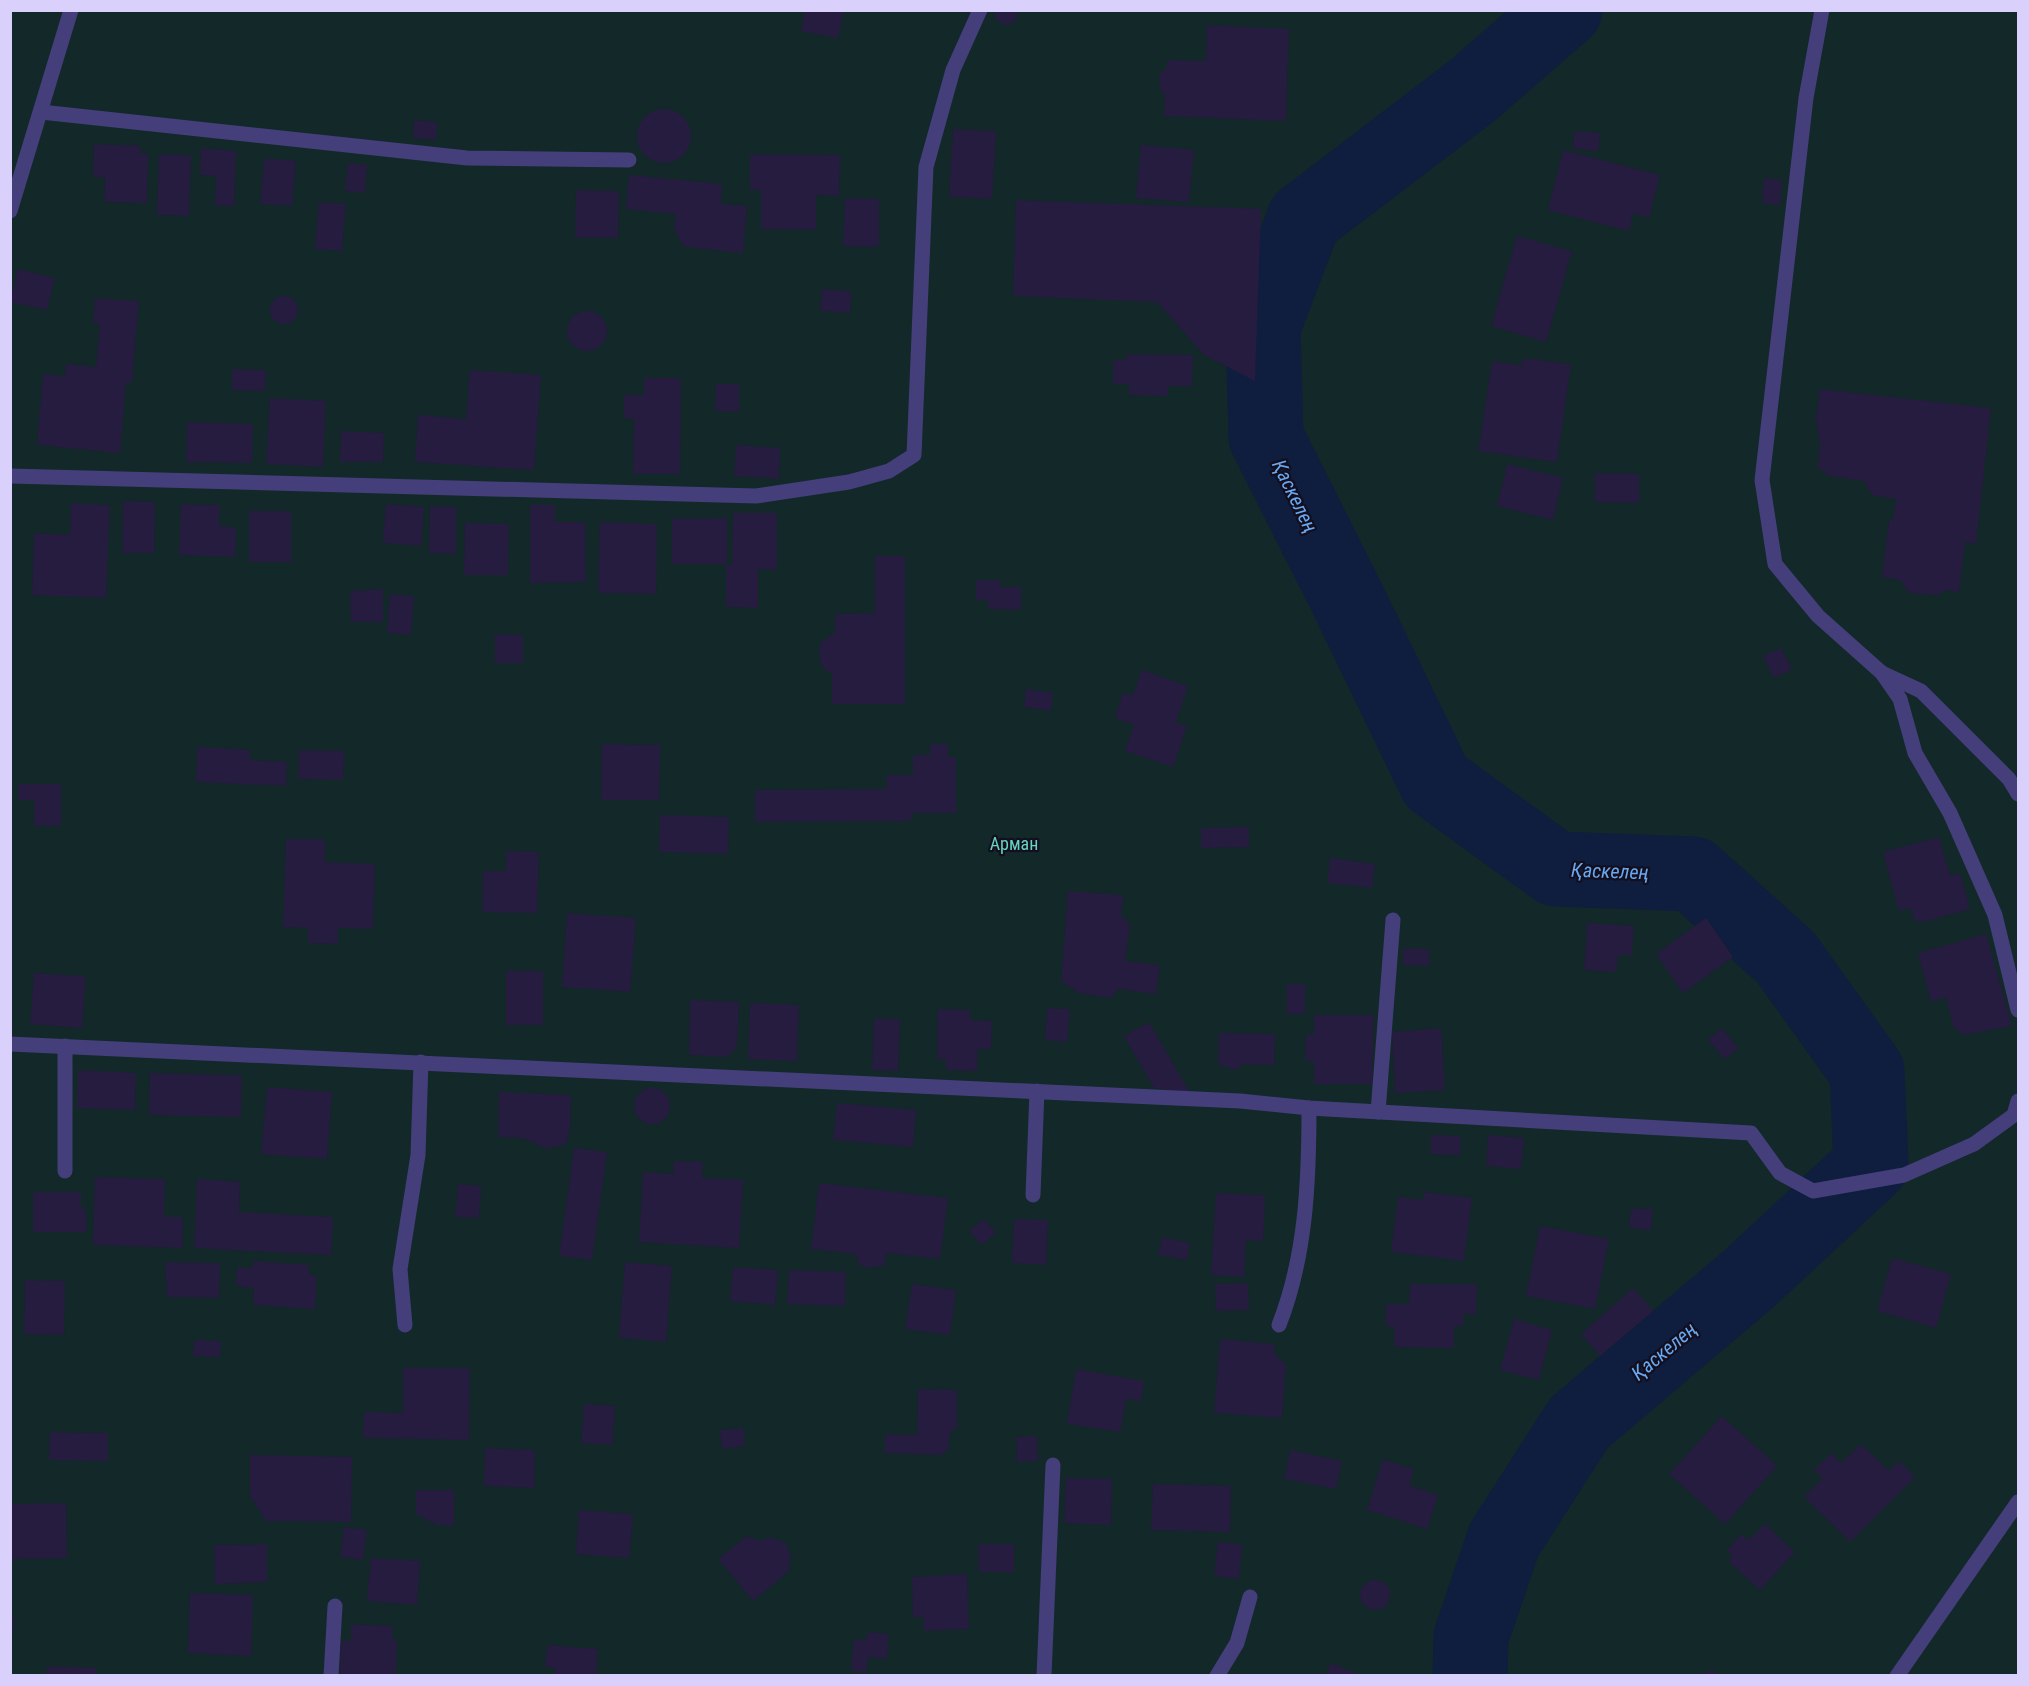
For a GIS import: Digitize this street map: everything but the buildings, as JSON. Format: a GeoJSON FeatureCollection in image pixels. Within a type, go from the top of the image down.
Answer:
{"type":"FeatureCollection","features":[{"type":"Feature","properties":{"kind":"street"},"geometry":{"type":"LineString","coordinates":[[10,211],[71,10]]}},
{"type":"Feature","properties":{"kind":"street"},"geometry":{"type":"LineString","coordinates":[[10,476],[756,496],[849,482],[890,471],[914,455],[926,166],[952,70],[980,10]]}},
{"type":"Feature","properties":{"kind":"street"},"geometry":{"type":"LineString","coordinates":[[1822,10],[1806,98],[1762,480],[1775,564],[1818,616],[1882,673],[1900,699],[1915,753],[1950,813],[1995,915],[2019,1010]]}},
{"type":"Feature","properties":{"kind":"street"},"geometry":{"type":"LineString","coordinates":[[41,112],[467,158],[629,160]]}},
{"type":"Feature","properties":{"kind":"street"},"geometry":{"type":"LineString","coordinates":[[1882,673],[1921,691],[2009,779],[2019,794]]}},
{"type":"Feature","properties":{"kind":"street"},"geometry":{"type":"LineString","coordinates":[[1378,1112],[1393,920]]}},
{"type":"Feature","properties":{"kind":"street"},"geometry":{"type":"LineString","coordinates":[[10,1044],[1240,1101],[1309,1108],[1750,1132],[1780,1173],[1813,1191],[1904,1175],[1964,1149],[2014,1115],[2019,1101]]}},
{"type":"Feature","properties":{"kind":"street"},"geometry":{"type":"LineString","coordinates":[[65,1046],[65,1171]]}},
{"type":"Feature","properties":{"kind":"street"},"geometry":{"type":"LineString","coordinates":[[405,1325],[400,1269],[418,1155],[421,1062]]}},
{"type":"Feature","properties":{"kind":"street"},"geometry":{"type":"LineString","coordinates":[[1033,1195],[1037,1091]]}},
{"type":"Feature","properties":{"kind":"street"},"geometry":{"type":"LineString","coordinates":[[1279,1325],[1300,1260],[1309,1161],[1309,1108]]}},
{"type":"Feature","properties":{"kind":"street"},"geometry":{"type":"LineString","coordinates":[[1044,1676],[1053,1465]]}},
{"type":"Feature","properties":{"kind":"street"},"geometry":{"type":"LineString","coordinates":[[1897,1676],[2019,1502]]}},
{"type":"Feature","properties":{"kind":"street"},"geometry":{"type":"LineString","coordinates":[[1217,1676],[1237,1643],[1250,1597]]}},
{"type":"Feature","properties":{"kind":"street"},"geometry":{"type":"LineString","coordinates":[[331,1676],[335,1606]]}},
{"type":"Feature","properties":{"kind":"green space","name":"Арман"},"geometry":{"type":"Polygon","coordinates":[[[11,11],[2018,11],[2018,1675],[11,1675],[11,11]]]}},
{"type":"Feature","properties":{"kind":"waterway","name":"Қаскелең"},"geometry":{"type":"LineString","coordinates":[[1470,1676],[1471,1637],[1504,1540],[1579,1423],[1751,1277],[1871,1165],[1867,1071],[1786,958],[1693,874],[1556,869],[1436,782],[1266,437],[1263,327],[1304,219],[1473,90],[1565,10]]}}]}
